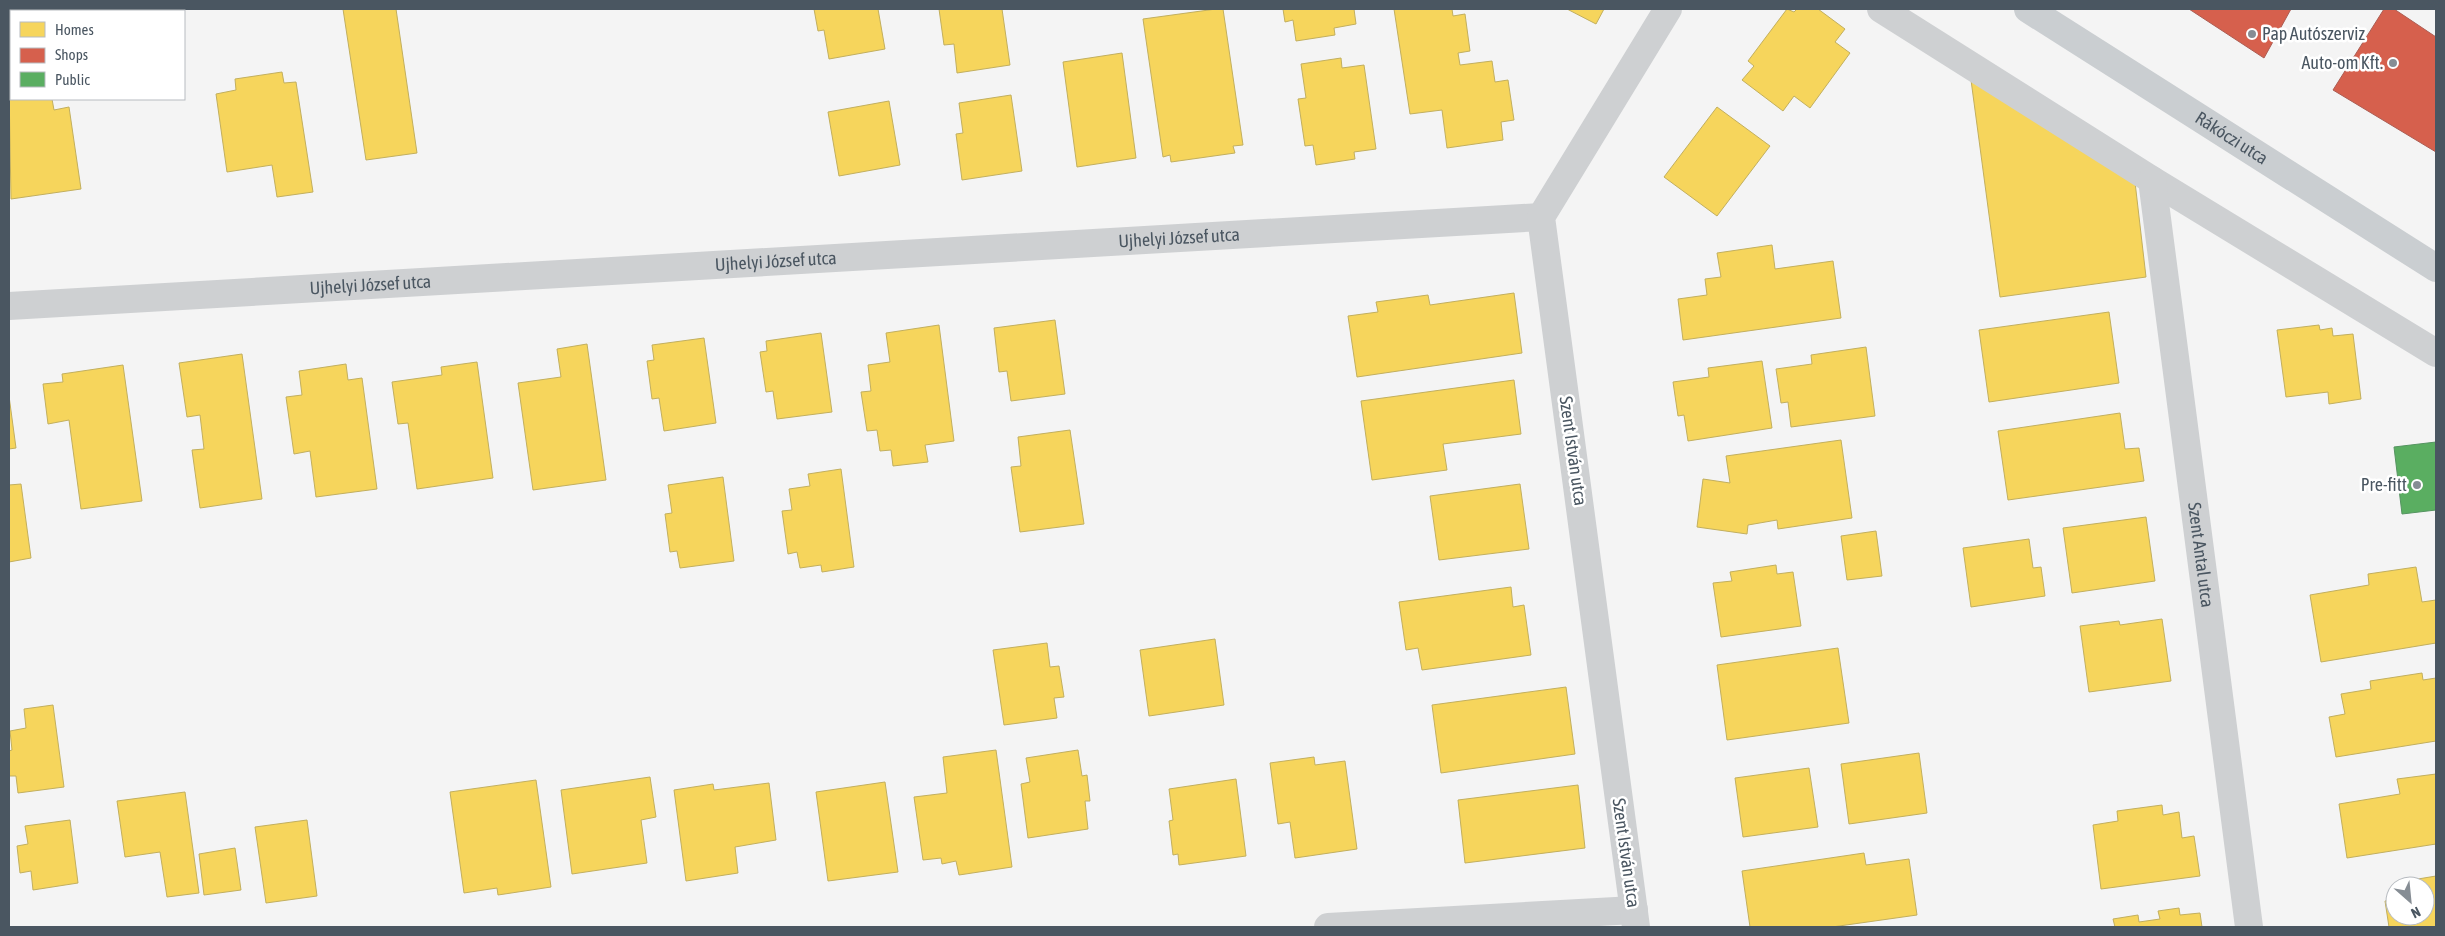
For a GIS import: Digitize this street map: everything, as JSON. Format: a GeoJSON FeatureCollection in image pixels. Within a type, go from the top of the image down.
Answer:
{"type":"FeatureCollection","features":[{"type":"Feature","properties":{"kind":"main road","name":"Rákóczi utca"},"geometry":{"type":"LineString","coordinates":[[2028,9],[2436,268]]}},
{"type":"Feature","properties":{"kind":"street"},"geometry":{"type":"LineString","coordinates":[[1541,217],[1668,9]]}},
{"type":"Feature","properties":{"kind":"street"},"geometry":{"type":"LineString","coordinates":[[1881,9],[2152,180],[2436,353]]}},
{"type":"Feature","properties":{"kind":"street","name":"Szent Antal utca"},"geometry":{"type":"LineString","coordinates":[[2152,180],[2249,927]]}},
{"type":"Feature","properties":{"kind":"street","name":"Ujhelyi József utca"},"geometry":{"type":"LineString","coordinates":[[9,306],[1541,217]]}},
{"type":"Feature","properties":{"kind":"street","name":"Szent István utca"},"geometry":{"type":"LineString","coordinates":[[1541,217],[1635,919]]}},
{"type":"Feature","properties":{"kind":"street"},"geometry":{"type":"LineString","coordinates":[[1328,927],[1635,919]]}},
{"type":"Feature","properties":{"kind":"building: Homes"},"geometry":{"type":"Polygon","coordinates":[[[343,9],[396,9],[417,153],[366,160],[343,9]]]}},
{"type":"Feature","properties":{"kind":"building: Homes"},"geometry":{"type":"Polygon","coordinates":[[[814,9],[878,9],[885,49],[829,59],[824,30],[818,31],[814,9]]]}},
{"type":"Feature","properties":{"kind":"building: Homes"},"geometry":{"type":"Polygon","coordinates":[[[939,9],[1002,9],[1010,65],[957,73],[954,44],[944,45],[939,9]]]}},
{"type":"Feature","properties":{"kind":"building: Homes"},"geometry":{"type":"Polygon","coordinates":[[[1223,9],[1243,145],[1233,146],[1235,153],[1171,162],[1170,155],[1163,157],[1143,19],[1223,9]]]}},
{"type":"Feature","properties":{"kind":"building: Homes"},"geometry":{"type":"Polygon","coordinates":[[[1283,9],[1354,9],[1356,24],[1334,28],[1335,35],[1296,41],[1293,20],[1285,22],[1283,9]]]}},
{"type":"Feature","properties":{"kind":"building: Homes"},"geometry":{"type":"Polygon","coordinates":[[[1394,9],[1452,9],[1453,16],[1465,14],[1470,51],[1458,53],[1460,65],[1492,61],[1495,82],[1508,80],[1514,120],[1501,122],[1503,140],[1447,148],[1442,110],[1410,114],[1394,9]]]}},
{"type":"Feature","properties":{"kind":"building: Homes"},"geometry":{"type":"Polygon","coordinates":[[[1567,9],[1604,9],[1596,24],[1567,9]]]}},
{"type":"Feature","properties":{"kind":"building: Homes"},"geometry":{"type":"Polygon","coordinates":[[[1787,9],[1794,12],[1797,9],[1818,9],[1845,29],[1835,42],[1850,53],[1810,108],[1794,96],[1783,111],[1742,80],[1754,66],[1748,61],[1787,9]]]}},
{"type":"Feature","properties":{"kind":"building: Homes"},"geometry":{"type":"Polygon","coordinates":[[[1122,53],[1136,158],[1077,167],[1063,62],[1122,53]]]}},
{"type":"Feature","properties":{"kind":"building: Homes"},"geometry":{"type":"Polygon","coordinates":[[[1341,58],[1342,68],[1364,65],[1376,149],[1354,152],[1355,159],[1316,165],[1313,145],[1305,146],[1298,99],[1306,98],[1301,64],[1341,58]]]}},
{"type":"Feature","properties":{"kind":"building: Homes"},"geometry":{"type":"Polygon","coordinates":[[[282,72],[284,83],[296,82],[313,192],[277,197],[272,165],[227,172],[216,94],[236,90],[235,79],[282,72]]]}},
{"type":"Feature","properties":{"kind":"building: Homes"},"geometry":{"type":"Polygon","coordinates":[[[1971,80],[2135,182],[2146,277],[2000,297],[1971,80]]]}},
{"type":"Feature","properties":{"kind":"building: Homes"},"geometry":{"type":"Polygon","coordinates":[[[9,88],[10,100],[52,100],[54,110],[69,107],[81,189],[11,199],[9,88]]]}},
{"type":"Feature","properties":{"kind":"building: Homes"},"geometry":{"type":"Polygon","coordinates":[[[1011,95],[1022,171],[962,180],[956,134],[963,133],[959,103],[1011,95]]]}},
{"type":"Feature","properties":{"kind":"building: Homes"},"geometry":{"type":"Polygon","coordinates":[[[889,101],[900,165],[839,176],[828,112],[889,101]]]}},
{"type":"Feature","properties":{"kind":"building: Homes"},"geometry":{"type":"Polygon","coordinates":[[[1717,107],[1770,146],[1717,216],[1664,177],[1717,107]]]}},
{"type":"Feature","properties":{"kind":"building: Homes"},"geometry":{"type":"Polygon","coordinates":[[[1772,245],[1775,269],[1833,261],[1841,318],[1683,340],[1678,299],[1707,295],[1705,279],[1721,277],[1717,253],[1772,245]]]}},
{"type":"Feature","properties":{"kind":"building: Homes"},"geometry":{"type":"Polygon","coordinates":[[[1514,293],[1522,353],[1357,377],[1348,316],[1378,312],[1376,302],[1428,295],[1430,305],[1514,293]]]}},
{"type":"Feature","properties":{"kind":"building: Homes"},"geometry":{"type":"Polygon","coordinates":[[[2109,312],[2119,383],[1989,402],[1979,330],[2109,312]]]}},
{"type":"Feature","properties":{"kind":"building: Homes"},"geometry":{"type":"Polygon","coordinates":[[[1055,320],[1065,394],[1011,401],[1007,371],[999,372],[994,328],[1055,320]]]}},
{"type":"Feature","properties":{"kind":"building: Homes"},"geometry":{"type":"Polygon","coordinates":[[[939,325],[954,441],[925,445],[928,462],[893,466],[891,450],[880,451],[877,430],[867,431],[861,392],[871,391],[868,365],[890,362],[886,333],[939,325]]]}},
{"type":"Feature","properties":{"kind":"building: Homes"},"geometry":{"type":"Polygon","coordinates":[[[2319,325],[2320,330],[2332,328],[2333,336],[2353,334],[2361,399],[2329,404],[2328,392],[2286,397],[2277,330],[2319,325]]]}},
{"type":"Feature","properties":{"kind":"building: Homes"},"geometry":{"type":"Polygon","coordinates":[[[821,333],[832,412],[777,419],[773,391],[766,392],[760,352],[767,351],[766,341],[821,333]]]}},
{"type":"Feature","properties":{"kind":"building: Homes"},"geometry":{"type":"Polygon","coordinates":[[[704,338],[716,423],[664,431],[659,398],[652,399],[647,361],[654,360],[652,345],[704,338]]]}},
{"type":"Feature","properties":{"kind":"building: Homes"},"geometry":{"type":"Polygon","coordinates":[[[587,344],[606,480],[533,490],[518,383],[561,377],[557,349],[587,344]]]}},
{"type":"Feature","properties":{"kind":"building: Homes"},"geometry":{"type":"Polygon","coordinates":[[[1866,347],[1875,416],[1791,427],[1788,402],[1781,403],[1776,369],[1812,364],[1811,355],[1866,347]]]}},
{"type":"Feature","properties":{"kind":"building: Homes"},"geometry":{"type":"Polygon","coordinates":[[[242,354],[262,499],[200,508],[192,450],[204,449],[200,415],[187,417],[179,363],[242,354]]]}},
{"type":"Feature","properties":{"kind":"building: Homes"},"geometry":{"type":"Polygon","coordinates":[[[1762,361],[1772,428],[1688,441],[1684,415],[1678,416],[1673,382],[1709,377],[1708,368],[1762,361]]]}},
{"type":"Feature","properties":{"kind":"building: Homes"},"geometry":{"type":"Polygon","coordinates":[[[477,362],[493,478],[417,489],[408,423],[398,424],[392,382],[442,375],[441,367],[477,362]]]}},
{"type":"Feature","properties":{"kind":"building: Homes"},"geometry":{"type":"Polygon","coordinates":[[[346,364],[348,380],[362,378],[377,489],[316,497],[310,451],[294,454],[286,397],[302,395],[299,371],[346,364]]]}},
{"type":"Feature","properties":{"kind":"building: Homes"},"geometry":{"type":"Polygon","coordinates":[[[123,365],[142,501],[81,509],[69,420],[48,424],[43,384],[63,382],[62,374],[123,365]]]}},
{"type":"Feature","properties":{"kind":"building: Homes"},"geometry":{"type":"Polygon","coordinates":[[[1514,380],[1521,434],[1443,444],[1447,470],[1372,480],[1361,401],[1514,380]]]}},
{"type":"Feature","properties":{"kind":"building: Homes"},"geometry":{"type":"Polygon","coordinates":[[[9,396],[16,448],[9,449],[9,396]]]}},
{"type":"Feature","properties":{"kind":"building: Homes"},"geometry":{"type":"Polygon","coordinates":[[[2120,413],[2125,449],[2139,448],[2144,481],[2008,500],[1998,431],[2120,413]]]}},
{"type":"Feature","properties":{"kind":"building: Homes"},"geometry":{"type":"Polygon","coordinates":[[[1070,430],[1084,524],[1020,532],[1011,467],[1021,466],[1018,437],[1070,430]]]}},
{"type":"Feature","properties":{"kind":"building: Homes"},"geometry":{"type":"Polygon","coordinates":[[[1841,440],[1852,518],[1778,529],[1777,520],[1748,525],[1747,534],[1697,527],[1703,479],[1730,483],[1726,456],[1841,440]]]}},
{"type":"Feature","properties":{"kind":"building: Homes"},"geometry":{"type":"Polygon","coordinates":[[[841,469],[854,567],[822,572],[821,565],[800,568],[797,552],[788,554],[782,511],[792,510],[789,489],[810,486],[808,474],[841,469]]]}},
{"type":"Feature","properties":{"kind":"building: Homes"},"geometry":{"type":"Polygon","coordinates":[[[723,477],[734,561],[680,568],[677,551],[670,552],[665,514],[672,513],[668,485],[723,477]]]}},
{"type":"Feature","properties":{"kind":"building: Homes"},"geometry":{"type":"Polygon","coordinates":[[[21,484],[31,558],[9,562],[9,485],[21,484]]]}},
{"type":"Feature","properties":{"kind":"building: Homes"},"geometry":{"type":"Polygon","coordinates":[[[1520,484],[1529,549],[1439,560],[1430,496],[1520,484]]]}},
{"type":"Feature","properties":{"kind":"building: Homes"},"geometry":{"type":"Polygon","coordinates":[[[2146,517],[2155,581],[2072,593],[2063,528],[2146,517]]]}},
{"type":"Feature","properties":{"kind":"building: Homes"},"geometry":{"type":"Polygon","coordinates":[[[1876,531],[1882,576],[1847,580],[1841,536],[1876,531]]]}},
{"type":"Feature","properties":{"kind":"building: Homes"},"geometry":{"type":"Polygon","coordinates":[[[2029,539],[2033,568],[2041,567],[2045,596],[1971,607],[1963,548],[2029,539]]]}},
{"type":"Feature","properties":{"kind":"building: Homes"},"geometry":{"type":"Polygon","coordinates":[[[1776,565],[1777,574],[1793,572],[1801,626],[1721,637],[1713,583],[1732,581],[1730,572],[1776,565]]]}},
{"type":"Feature","properties":{"kind":"building: Homes"},"geometry":{"type":"Polygon","coordinates":[[[2416,567],[2422,602],[2436,600],[2436,643],[2321,662],[2310,595],[2369,585],[2368,574],[2416,567]]]}},
{"type":"Feature","properties":{"kind":"building: Homes"},"geometry":{"type":"Polygon","coordinates":[[[1511,587],[1513,607],[1524,605],[1531,655],[1422,670],[1418,648],[1406,650],[1399,602],[1511,587]]]}},
{"type":"Feature","properties":{"kind":"building: Homes"},"geometry":{"type":"Polygon","coordinates":[[[2162,619],[2171,681],[2089,692],[2080,626],[2119,621],[2120,625],[2162,619]]]}},
{"type":"Feature","properties":{"kind":"building: Homes"},"geometry":{"type":"Polygon","coordinates":[[[1215,639],[1224,705],[1149,716],[1140,650],[1215,639]]]}},
{"type":"Feature","properties":{"kind":"building: Homes"},"geometry":{"type":"Polygon","coordinates":[[[1047,643],[1050,667],[1059,666],[1064,697],[1054,698],[1057,718],[1004,725],[993,650],[1047,643]]]}},
{"type":"Feature","properties":{"kind":"building: Homes"},"geometry":{"type":"Polygon","coordinates":[[[1838,648],[1849,723],[1727,740],[1717,665],[1838,648]]]}},
{"type":"Feature","properties":{"kind":"building: Homes"},"geometry":{"type":"Polygon","coordinates":[[[2422,673],[2423,680],[2436,678],[2436,741],[2336,757],[2329,717],[2345,714],[2341,694],[2371,689],[2370,681],[2422,673]]]}},
{"type":"Feature","properties":{"kind":"building: Homes"},"geometry":{"type":"Polygon","coordinates":[[[1566,687],[1575,754],[1441,773],[1432,705],[1566,687]]]}},
{"type":"Feature","properties":{"kind":"building: Homes"},"geometry":{"type":"Polygon","coordinates":[[[53,705],[64,787],[18,793],[16,776],[9,776],[9,751],[12,750],[10,731],[26,728],[24,709],[53,705]]]}},
{"type":"Feature","properties":{"kind":"building: Homes"},"geometry":{"type":"Polygon","coordinates":[[[996,750],[1012,867],[959,875],[956,861],[942,864],[941,858],[923,860],[914,797],[947,793],[943,757],[996,750]]]}},
{"type":"Feature","properties":{"kind":"building: Homes"},"geometry":{"type":"Polygon","coordinates":[[[1078,750],[1082,776],[1087,775],[1090,801],[1085,801],[1088,829],[1028,838],[1021,784],[1030,782],[1026,758],[1078,750]]]}},
{"type":"Feature","properties":{"kind":"building: Homes"},"geometry":{"type":"Polygon","coordinates":[[[1919,753],[1927,813],[1849,824],[1841,764],[1919,753]]]}},
{"type":"Feature","properties":{"kind":"building: Homes"},"geometry":{"type":"Polygon","coordinates":[[[1314,757],[1315,765],[1345,761],[1357,849],[1295,858],[1290,822],[1278,824],[1270,763],[1314,757]]]}},
{"type":"Feature","properties":{"kind":"building: Homes"},"geometry":{"type":"Polygon","coordinates":[[[1809,768],[1818,827],[1743,837],[1735,778],[1809,768]]]}},
{"type":"Feature","properties":{"kind":"building: Homes"},"geometry":{"type":"Polygon","coordinates":[[[2436,774],[2436,844],[2347,858],[2339,804],[2400,794],[2397,779],[2436,774]]]}},
{"type":"Feature","properties":{"kind":"building: Homes"},"geometry":{"type":"Polygon","coordinates":[[[650,777],[656,817],[641,820],[647,863],[572,874],[561,790],[650,777]]]}},
{"type":"Feature","properties":{"kind":"building: Homes"},"geometry":{"type":"Polygon","coordinates":[[[1236,779],[1246,856],[1179,865],[1178,854],[1173,855],[1169,821],[1173,820],[1169,789],[1236,779]]]}},
{"type":"Feature","properties":{"kind":"building: Homes"},"geometry":{"type":"Polygon","coordinates":[[[536,780],[551,887],[498,895],[497,888],[464,893],[450,792],[536,780]]]}},
{"type":"Feature","properties":{"kind":"building: Homes"},"geometry":{"type":"Polygon","coordinates":[[[885,782],[898,872],[828,881],[816,792],[885,782]]]}},
{"type":"Feature","properties":{"kind":"building: Homes"},"geometry":{"type":"Polygon","coordinates":[[[769,783],[776,840],[735,847],[738,873],[686,881],[674,790],[713,784],[714,790],[769,783]]]}},
{"type":"Feature","properties":{"kind":"building: Homes"},"geometry":{"type":"Polygon","coordinates":[[[1578,785],[1585,848],[1465,863],[1458,800],[1578,785]]]}},
{"type":"Feature","properties":{"kind":"building: Homes"},"geometry":{"type":"Polygon","coordinates":[[[185,792],[199,893],[167,897],[160,852],[125,857],[117,801],[185,792]]]}},
{"type":"Feature","properties":{"kind":"building: Homes"},"geometry":{"type":"Polygon","coordinates":[[[2162,805],[2163,815],[2179,812],[2182,838],[2194,836],[2200,876],[2101,889],[2093,825],[2118,821],[2117,811],[2162,805]]]}},
{"type":"Feature","properties":{"kind":"building: Homes"},"geometry":{"type":"Polygon","coordinates":[[[70,820],[78,883],[33,890],[31,871],[20,873],[17,846],[28,844],[25,826],[70,820]]]}},
{"type":"Feature","properties":{"kind":"building: Homes"},"geometry":{"type":"Polygon","coordinates":[[[307,820],[317,896],[266,903],[255,827],[307,820]]]}},
{"type":"Feature","properties":{"kind":"building: Homes"},"geometry":{"type":"Polygon","coordinates":[[[235,848],[241,890],[204,895],[199,854],[235,848]]]}},
{"type":"Feature","properties":{"kind":"building: Homes"},"geometry":{"type":"Polygon","coordinates":[[[1864,853],[1866,865],[1909,859],[1917,915],[1832,927],[1750,927],[1742,871],[1864,853]]]}},
{"type":"Feature","properties":{"kind":"building: Homes"},"geometry":{"type":"Polygon","coordinates":[[[2435,876],[2436,927],[2389,927],[2435,926],[2435,876]]]}},
{"type":"Feature","properties":{"kind":"building: Homes"},"geometry":{"type":"Polygon","coordinates":[[[2179,908],[2180,915],[2200,913],[2202,927],[2115,927],[2113,919],[2138,915],[2139,922],[2160,919],[2158,911],[2179,908]]]}},
{"type":"Feature","properties":{"kind":"building: Shops","name":"Pap Autószerviz"},"geometry":{"type":"Polygon","coordinates":[[[2189,9],[2291,9],[2264,58],[2189,9]]]}},
{"type":"Feature","properties":{"kind":"building: Shops","name":"Auto-om Kft."},"geometry":{"type":"Polygon","coordinates":[[[2384,9],[2394,9],[2436,37],[2436,152],[2333,90],[2384,9]]]}},
{"type":"Feature","properties":{"kind":"building: Public","name":"Pre-fitt"},"geometry":{"type":"Polygon","coordinates":[[[2436,442],[2436,510],[2402,514],[2394,447],[2436,442]]]}},
{"type":"Feature","properties":{"kind":"place","name":"Pap Autószerviz"},"geometry":{"type":"Point","coordinates":[2252,34]}},
{"type":"Feature","properties":{"kind":"place","name":"Auto-om Kft."},"geometry":{"type":"Point","coordinates":[2393,63]}},
{"type":"Feature","properties":{"kind":"place","name":"Pre-fitt"},"geometry":{"type":"Point","coordinates":[2417,485]}}]}
